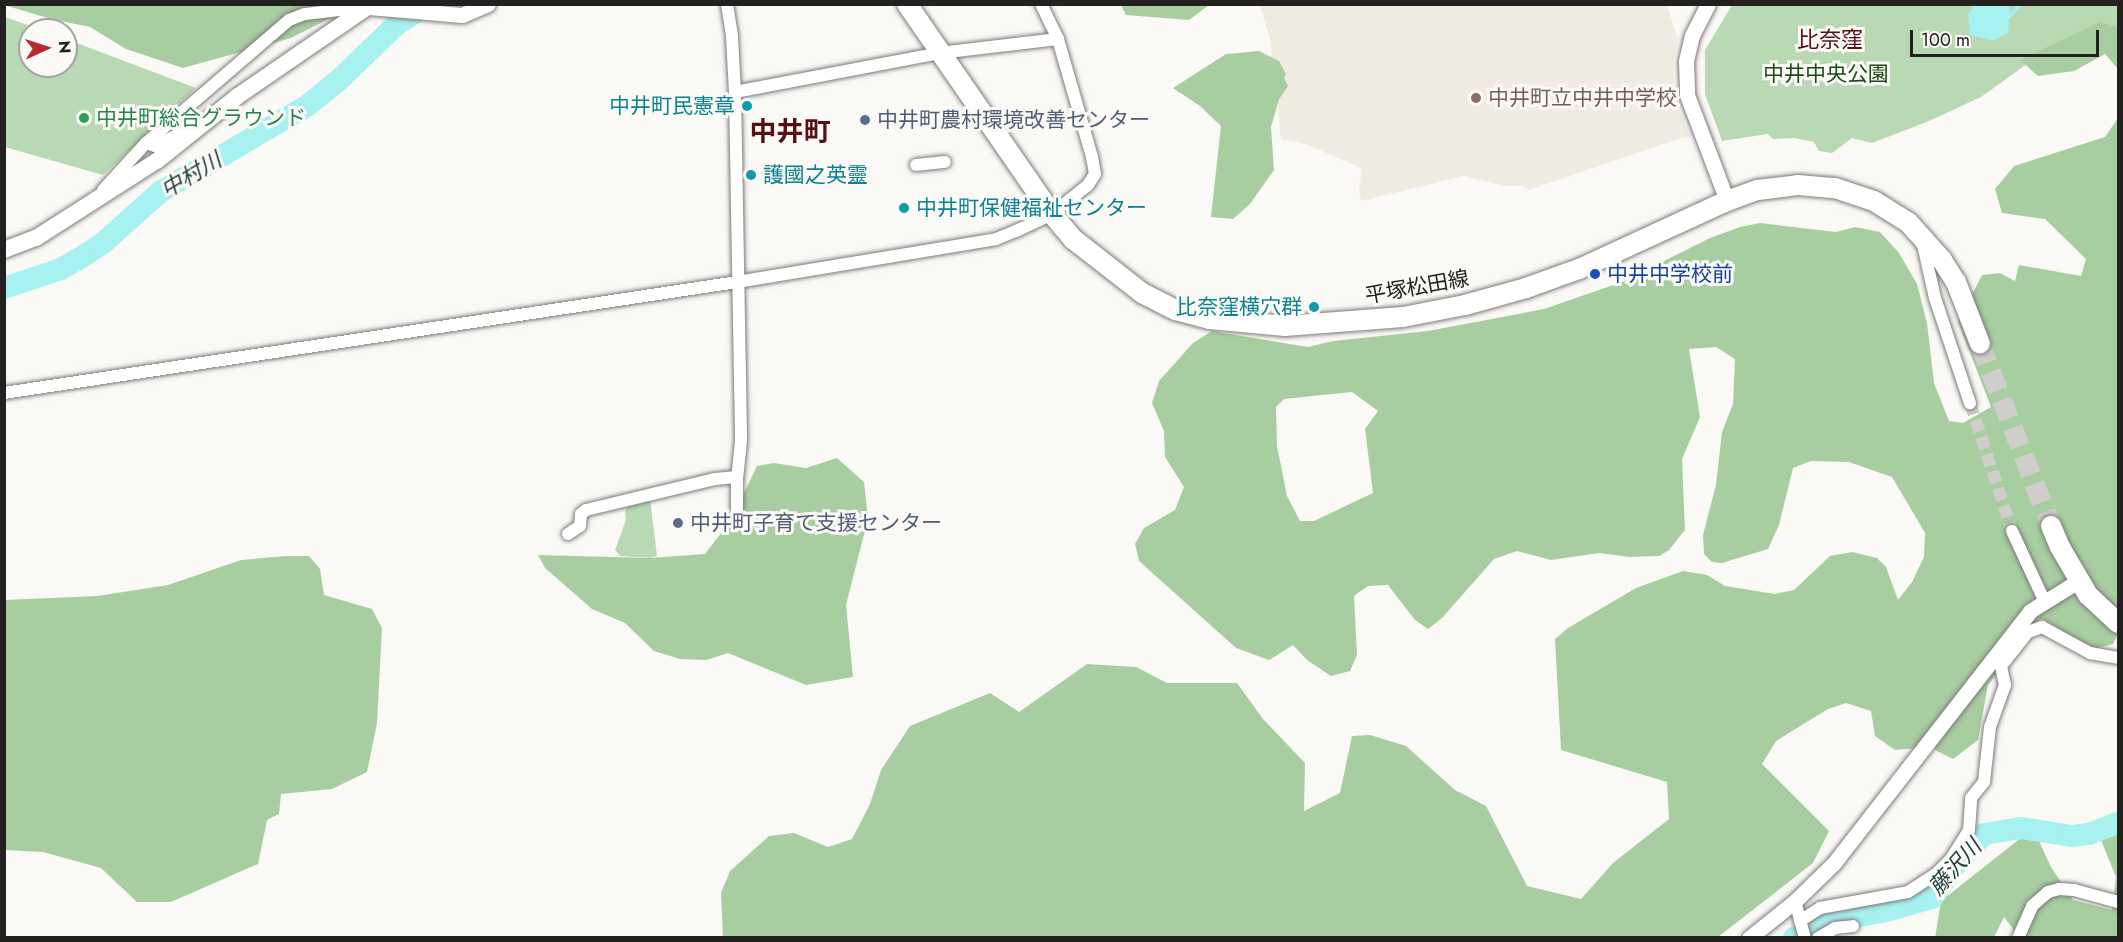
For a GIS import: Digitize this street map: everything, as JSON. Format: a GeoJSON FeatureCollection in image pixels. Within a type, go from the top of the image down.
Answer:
{"type":"FeatureCollection","features":[{"type":"Feature","properties":{"kind":"main road","name":"平塚松田線"},"geometry":{"type":"LineString","coordinates":[[908,4],[939,53],[1052,214],[1073,239],[1142,293],[1164,304],[1210,319],[1285,326],[1403,316],[1465,304],[1516,291],[1579,269],[1727,201],[1758,190],[1798,185],[1835,188],[1874,201],[1908,222],[1942,260],[1956,282],[1980,344]]}},
{"type":"Feature","properties":{"kind":"main road"},"geometry":{"type":"LineString","coordinates":[[4,250],[36,238],[159,160],[292,57],[371,6]]}},
{"type":"Feature","properties":{"kind":"main road"},"geometry":{"type":"LineString","coordinates":[[2051,525],[2078,580],[2088,595],[2118,623]]}},
{"type":"Feature","properties":{"kind":"street"},"geometry":{"type":"LineString","coordinates":[[87,207],[146,143],[289,20],[305,14],[371,6],[390,10],[462,15],[488,4]]}},
{"type":"Feature","properties":{"kind":"street"},"geometry":{"type":"LineString","coordinates":[[727,4],[732,37],[735,92],[741,441],[737,477],[737,510]]}},
{"type":"Feature","properties":{"kind":"street"},"geometry":{"type":"LineString","coordinates":[[4,393],[737,282],[996,239],[1052,214],[1088,185],[1095,174],[1058,39],[1041,4]]}},
{"type":"Feature","properties":{"kind":"street"},"geometry":{"type":"LineString","coordinates":[[1708,4],[1692,35],[1686,61],[1687,95],[1727,201]]}},
{"type":"Feature","properties":{"kind":"street"},"geometry":{"type":"LineString","coordinates":[[735,92],[939,53],[1058,39]]}},
{"type":"Feature","properties":{"kind":"street"},"geometry":{"type":"LineString","coordinates":[[146,143],[155,146],[179,134],[188,137]]}},
{"type":"Feature","properties":{"kind":"street"},"geometry":{"type":"LineString","coordinates":[[916,165],[945,162]]}},
{"type":"Feature","properties":{"kind":"street"},"geometry":{"type":"LineString","coordinates":[[1921,236],[1935,298],[1970,403]]}},
{"type":"Feature","properties":{"kind":"street"},"geometry":{"type":"LineString","coordinates":[[568,534],[580,526],[581,514],[586,510],[715,479],[737,477]]}},
{"type":"Feature","properties":{"kind":"street"},"geometry":{"type":"LineString","coordinates":[[2013,531],[2044,600]]}},
{"type":"Feature","properties":{"kind":"street"},"geometry":{"type":"LineString","coordinates":[[1749,938],[1795,901],[1834,863],[2030,611],[2078,580]]}},
{"type":"Feature","properties":{"kind":"street"},"geometry":{"type":"LineString","coordinates":[[1800,921],[1820,908],[1908,892],[1937,873],[1951,859],[1969,830],[1971,798],[1984,782],[1990,727],[2005,685],[2001,666],[2028,632],[2042,627],[2090,653],[2118,658]]}},
{"type":"Feature","properties":{"kind":"street"},"geometry":{"type":"LineString","coordinates":[[2018,938],[2032,906],[2048,892],[2059,889],[2074,890],[2118,902]]}},
{"type":"Feature","properties":{"kind":"street"},"geometry":{"type":"LineString","coordinates":[[1795,901],[1805,938]]}},
{"type":"Feature","properties":{"kind":"street"},"geometry":{"type":"LineString","coordinates":[[1818,938],[1835,927],[1853,926]]}},
{"type":"Feature","properties":{"kind":"shaded area","name":"中井町立中井中学校"},"geometry":{"type":"Polygon","coordinates":[[[1260,5],[1667,5],[1678,40],[1673,66],[1674,89],[1678,107],[1690,137],[1684,137],[1529,190],[1523,186],[1505,186],[1463,176],[1361,201],[1359,189],[1362,168],[1305,144],[1281,139],[1270,39],[1260,5]]]}},
{"type":"Feature","properties":{"kind":"green space"},"geometry":{"type":"Polygon","coordinates":[[[4,5],[356,5],[291,38],[183,68],[126,49],[90,27],[78,25],[78,18],[48,18],[4,5]]]}},
{"type":"Feature","properties":{"kind":"green space"},"geometry":{"type":"Polygon","coordinates":[[[1121,5],[1209,5],[1189,20],[1126,15],[1121,5]]]}},
{"type":"Feature","properties":{"kind":"green space","name":"中井中央公園"},"geometry":{"type":"Polygon","coordinates":[[[1732,5],[2118,5],[2118,33],[2041,54],[1981,97],[1929,121],[1872,143],[1852,138],[1832,153],[1819,151],[1814,142],[1795,138],[1773,139],[1768,134],[1722,141],[1705,94],[1705,50],[1732,5]]]}},
{"type":"Feature","properties":{"kind":"green space","name":"中井町総合グラウンド"},"geometry":{"type":"Polygon","coordinates":[[[5,17],[18,22],[18,78],[78,78],[78,44],[196,88],[103,175],[5,147],[5,17]]]}},
{"type":"Feature","properties":{"kind":"green space"},"geometry":{"type":"Polygon","coordinates":[[[2100,22],[2118,27],[2118,69],[2105,54],[2074,71],[2038,76],[2020,60],[2100,22]]]}},
{"type":"Feature","properties":{"kind":"green space"},"geometry":{"type":"Polygon","coordinates":[[[1259,51],[1279,61],[1286,74],[1284,78],[1288,86],[1279,99],[1271,127],[1274,170],[1250,204],[1233,219],[1211,217],[1221,126],[1200,106],[1173,88],[1226,54],[1259,51]]]}},
{"type":"Feature","properties":{"kind":"green space"},"geometry":{"type":"Polygon","coordinates":[[[2118,118],[2118,634],[2113,644],[2093,649],[2043,619],[2037,620],[1988,685],[1978,740],[1953,759],[1937,751],[1929,742],[1917,748],[1895,750],[1875,736],[1871,711],[1846,703],[1828,709],[1776,741],[1762,764],[1829,831],[1813,863],[1718,937],[723,938],[721,893],[730,871],[769,836],[794,833],[828,847],[852,839],[870,804],[881,770],[910,726],[990,693],[1019,712],[1087,664],[1136,667],[1167,683],[1237,683],[1263,719],[1305,763],[1304,811],[1340,793],[1352,736],[1370,735],[1406,746],[1455,790],[1486,806],[1527,886],[1581,899],[1613,863],[1669,819],[1667,782],[1561,750],[1555,639],[1568,628],[1636,588],[1683,571],[1707,575],[1725,586],[1775,594],[1794,590],[1830,556],[1852,552],[1877,558],[1886,567],[1898,600],[1912,582],[1924,557],[1925,533],[1892,477],[1849,462],[1811,461],[1793,468],[1779,525],[1768,549],[1722,563],[1712,562],[1704,554],[1703,535],[1716,485],[1722,432],[1733,404],[1735,359],[1716,347],[1689,349],[1700,417],[1682,459],[1685,530],[1669,550],[1659,556],[1630,557],[1599,553],[1551,560],[1517,551],[1494,559],[1442,618],[1428,629],[1415,620],[1388,585],[1368,586],[1354,596],[1357,655],[1350,671],[1331,676],[1307,660],[1293,645],[1269,660],[1236,648],[1139,561],[1135,544],[1144,528],[1175,510],[1184,487],[1165,457],[1164,431],[1152,403],[1159,381],[1193,343],[1212,331],[1308,347],[1333,341],[1428,331],[1544,309],[1622,282],[1710,238],[1740,227],[1760,223],[1836,232],[1855,227],[1880,232],[1899,253],[1917,284],[1927,323],[1934,383],[1949,421],[1963,423],[1991,407],[1958,322],[1982,275],[2000,273],[2015,281],[2019,265],[2081,276],[2086,259],[2045,219],[2002,213],[1995,189],[2014,166],[2105,137],[2118,118]],[[1352,392],[1284,399],[1276,407],[1277,446],[1287,496],[1300,521],[1314,521],[1373,493],[1365,429],[1378,411],[1352,392]]]}},
{"type":"Feature","properties":{"kind":"green space"},"geometry":{"type":"Polygon","coordinates":[[[837,458],[864,482],[868,519],[846,605],[853,677],[806,685],[728,653],[706,660],[680,659],[654,651],[625,623],[592,609],[545,568],[538,555],[649,558],[705,554],[731,520],[757,466],[774,463],[806,468],[837,458]]]}},
{"type":"Feature","properties":{"kind":"green space"},"geometry":{"type":"Polygon","coordinates":[[[650,498],[657,556],[650,558],[620,556],[615,550],[626,520],[625,511],[630,505],[650,498]]]}},
{"type":"Feature","properties":{"kind":"green space"},"geometry":{"type":"Polygon","coordinates":[[[309,556],[320,569],[324,595],[372,609],[382,628],[377,723],[367,772],[332,789],[281,794],[279,814],[267,820],[258,864],[171,902],[137,902],[101,868],[43,852],[5,850],[5,600],[97,596],[168,585],[241,560],[309,556]]]}},
{"type":"Feature","properties":{"kind":"green space"},"geometry":{"type":"Polygon","coordinates":[[[2118,828],[2118,937],[2019,937],[2004,917],[1994,937],[1935,938],[1941,901],[2022,837],[2039,841],[2051,867],[2073,900],[2112,910],[2116,877],[2101,840],[2118,828]]]}},
{"type":"Feature","properties":{"kind":"water"},"geometry":{"type":"Polygon","coordinates":[[[1974,5],[2010,7],[2008,33],[1993,41],[1970,35],[1968,15],[1974,5]]]}},
{"type":"Feature","properties":{"kind":"waterway","name":"中村川"},"geometry":{"type":"LineString","coordinates":[[4,288],[61,269],[103,243],[160,192],[308,105],[338,81],[396,25],[428,4]]}},
{"type":"Feature","properties":{"kind":"waterway"},"geometry":{"type":"LineString","coordinates":[[2010,16],[2020,4]]}},
{"type":"Feature","properties":{"kind":"waterway","name":"藤沢川"},"geometry":{"type":"LineString","coordinates":[[1794,938],[1822,923],[1887,911],[1932,898],[1959,860],[1984,834],[2021,828],[2072,836],[2089,834],[2118,823]]}},
{"type":"Feature","properties":{"kind":"tunnel"},"geometry":{"type":"LineString","coordinates":[[1980,344],[2051,526]]}},
{"type":"Feature","properties":{"kind":"tunnel"},"geometry":{"type":"LineString","coordinates":[[1970,403],[2012,531]]}},
{"type":"Feature","properties":{"kind":"place","name":"中井町立中井中学校"},"geometry":{"type":"Point","coordinates":[1476,98]}},
{"type":"Feature","properties":{"kind":"place","name":"中井町民憲章"},"geometry":{"type":"Point","coordinates":[747,106]}},
{"type":"Feature","properties":{"kind":"place","name":"中井町総合グラウンド"},"geometry":{"type":"Point","coordinates":[84,118]}},
{"type":"Feature","properties":{"kind":"place","name":"中井町農村環境改善センター"},"geometry":{"type":"Point","coordinates":[865,120]}},
{"type":"Feature","properties":{"kind":"place","name":"護國之英靈"},"geometry":{"type":"Point","coordinates":[751,175]}},
{"type":"Feature","properties":{"kind":"place","name":"中井町保健福祉センター"},"geometry":{"type":"Point","coordinates":[904,208]}},
{"type":"Feature","properties":{"kind":"place","name":"中井中学校前"},"geometry":{"type":"Point","coordinates":[1595,274]}},
{"type":"Feature","properties":{"kind":"place","name":"比奈窪横穴群"},"geometry":{"type":"Point","coordinates":[1314,307]}},
{"type":"Feature","properties":{"kind":"place","name":"中井町子育て支援センター"},"geometry":{"type":"Point","coordinates":[678,523]}},
{"type":"Feature","properties":{"kind":"district","name":"比奈窪"},"geometry":{"type":"Point","coordinates":[1830,40]}},
{"type":"Feature","properties":{"kind":"district","name":"中井町"},"geometry":{"type":"Point","coordinates":[790,132]}}]}
